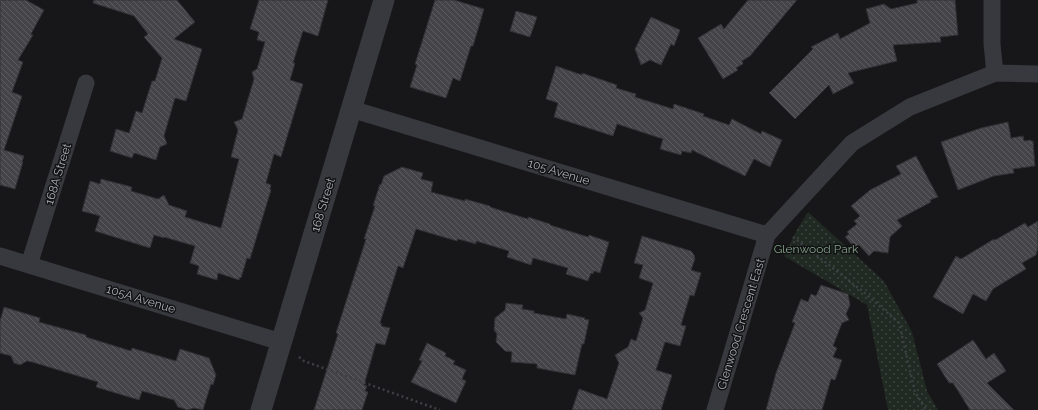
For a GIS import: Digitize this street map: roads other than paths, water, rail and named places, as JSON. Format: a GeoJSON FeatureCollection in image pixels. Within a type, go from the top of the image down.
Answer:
{"type":"FeatureCollection","features":[{"type":"Feature","properties":{"kind":"street","name":"168 Street"},"geometry":{"type":"LineString","coordinates":[[261,410],[384,0]]}},
{"type":"Feature","properties":{"kind":"street"},"geometry":{"type":"LineString","coordinates":[[992,0],[992,44],[995,73],[1038,74]]}},
{"type":"Feature","properties":{"kind":"street","name":"Glenwood Crescent East"},"geometry":{"type":"LineString","coordinates":[[715,410],[767,235],[852,143],[910,107],[995,73]]}},
{"type":"Feature","properties":{"kind":"street","name":"168A Street"},"geometry":{"type":"LineString","coordinates":[[29,265],[86,83]]}},
{"type":"Feature","properties":{"kind":"street","name":"105 Avenue"},"geometry":{"type":"LineString","coordinates":[[352,109],[767,235]]}},
{"type":"Feature","properties":{"kind":"street","name":"105A Avenue"},"geometry":{"type":"LineString","coordinates":[[0,256],[281,342]]}},
{"type":"Feature","properties":{"kind":"park label","name":"Glenwood Park"},"geometry":{"type":"Point","coordinates":[816,249]}}]}
